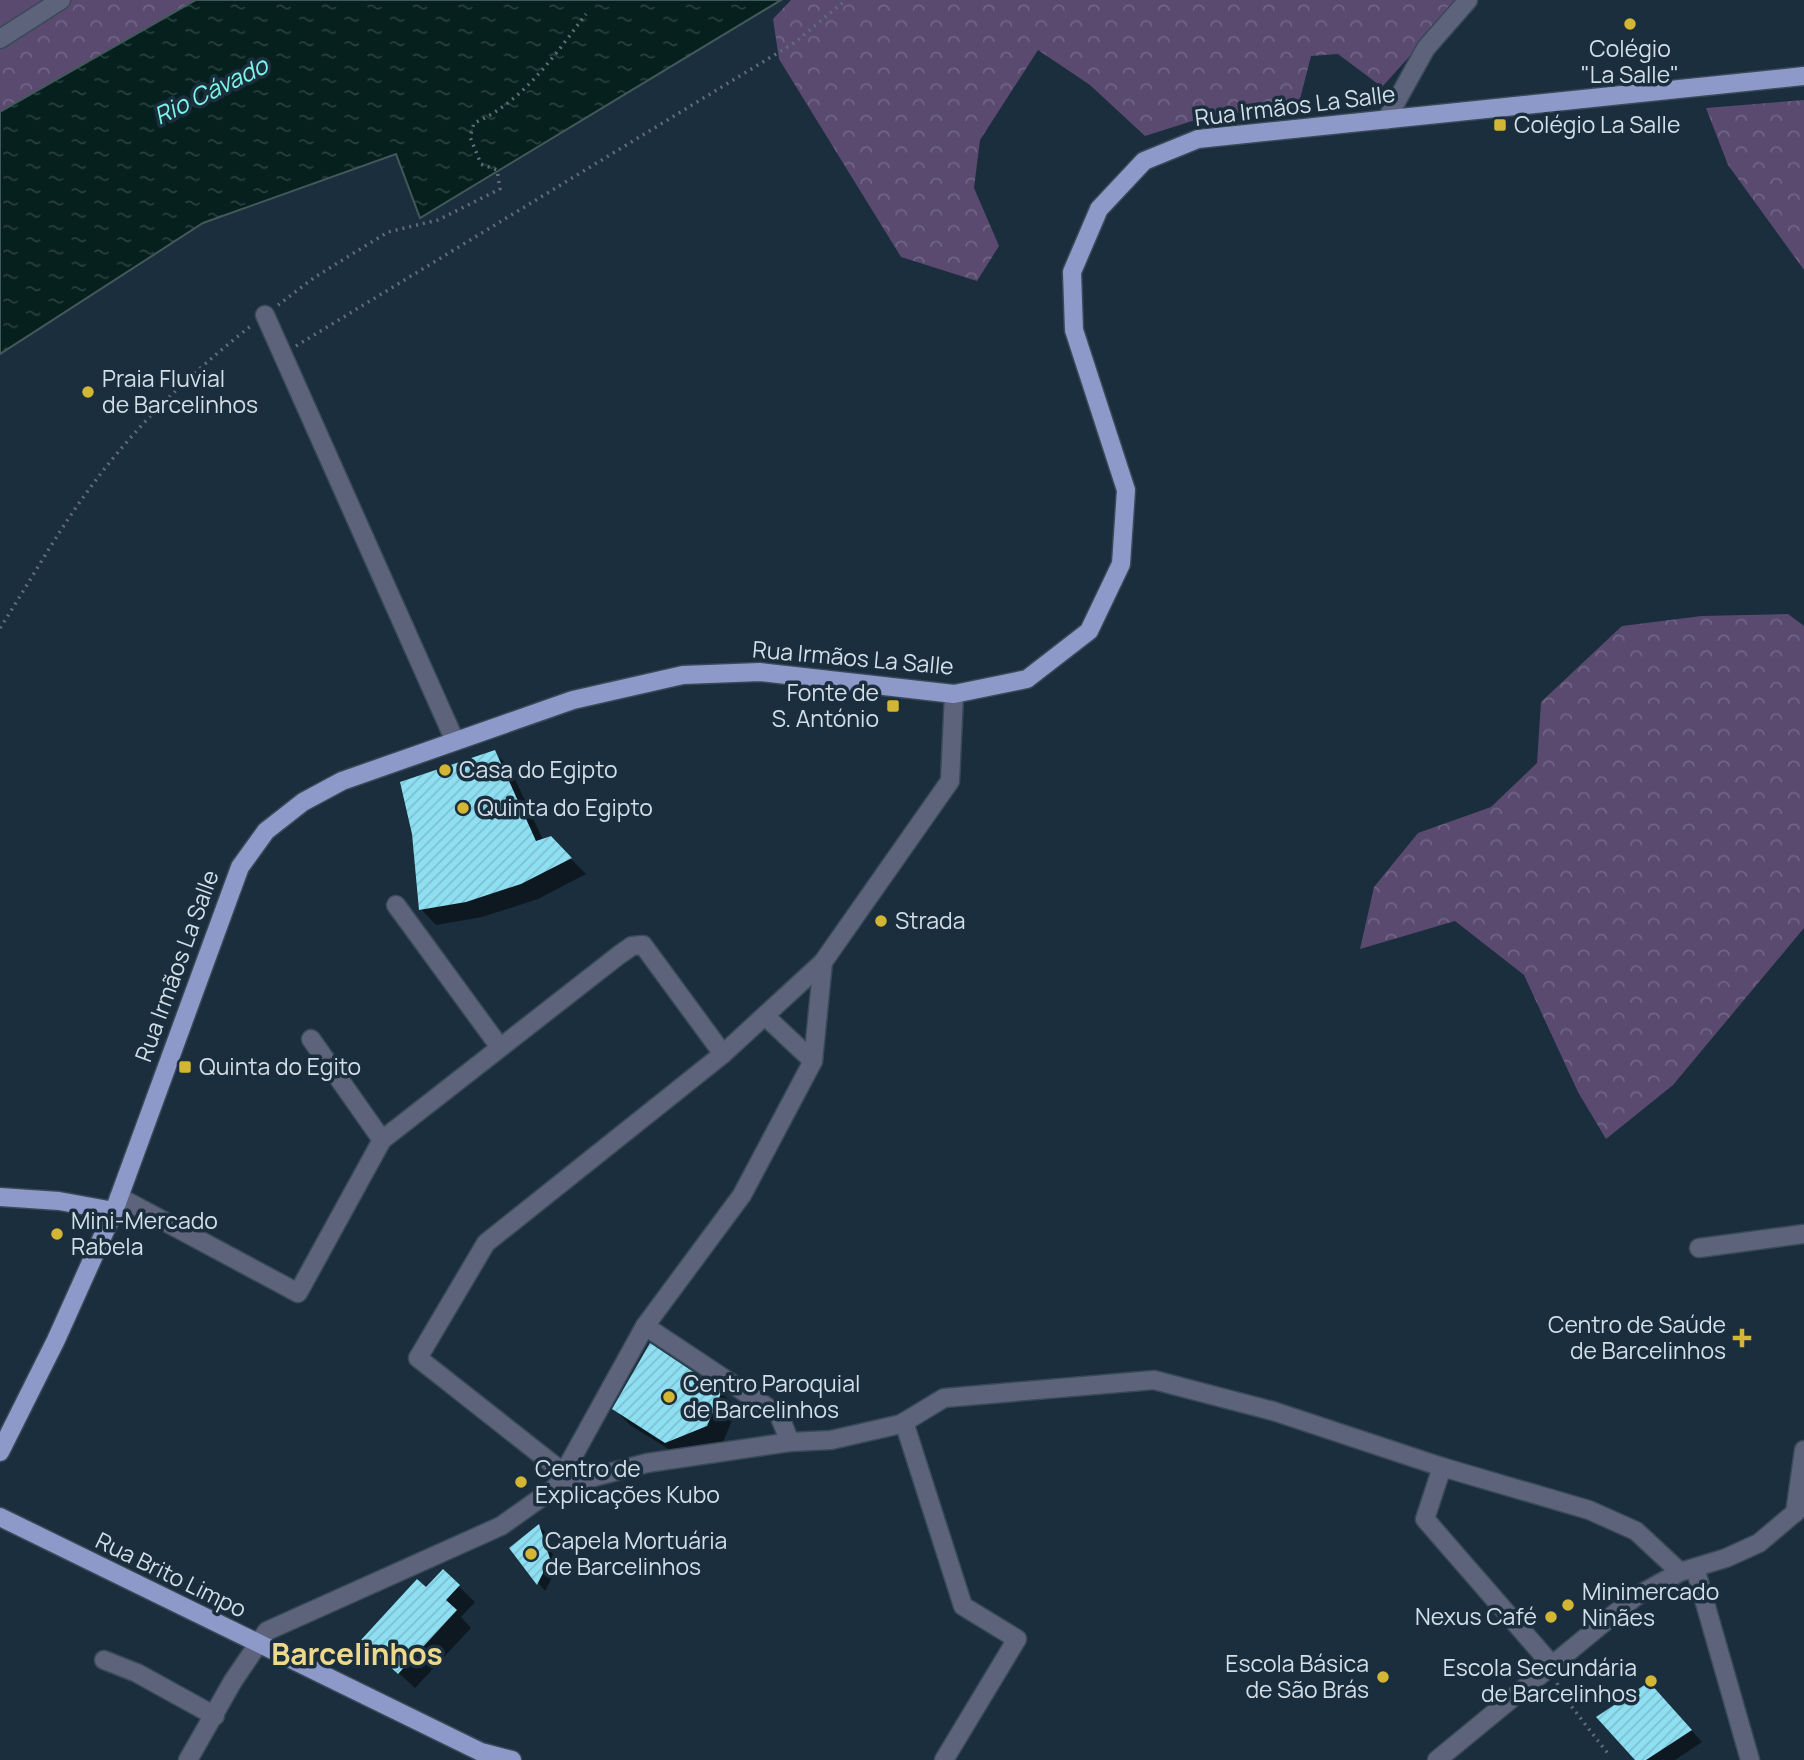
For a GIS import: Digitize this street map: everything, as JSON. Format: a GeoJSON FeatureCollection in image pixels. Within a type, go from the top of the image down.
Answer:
{"type":"FeatureCollection","features":[{"type":"Feature","properties":{"kind":"main road","name":"Rua Irmãos La Salle"},"geometry":{"type":"LineString","coordinates":[[0,1452],[56,1340],[116,1204],[240,867],[266,831],[303,802],[342,781],[573,700],[682,675],[760,671],[954,694],[1027,679],[1089,631],[1121,564],[1126,491],[1074,330],[1072,272],[1099,209],[1144,161],[1198,139],[1804,76]]}},
{"type":"Feature","properties":{"kind":"main road"},"geometry":{"type":"LineString","coordinates":[[0,1197],[116,1204]]}},
{"type":"Feature","properties":{"kind":"main road","name":"Rua Brito Limpo"},"geometry":{"type":"LineString","coordinates":[[0,1517],[481,1752],[512,1760]]}},
{"type":"Feature","properties":{"kind":"street"},"geometry":{"type":"LineString","coordinates":[[0,40],[61,0]]}},
{"type":"Feature","properties":{"kind":"street"},"geometry":{"type":"LineString","coordinates":[[1386,120],[1426,48],[1468,0]]}},
{"type":"Feature","properties":{"kind":"street"},"geometry":{"type":"LineString","coordinates":[[265,315],[455,741]]}},
{"type":"Feature","properties":{"kind":"street"},"geometry":{"type":"LineString","coordinates":[[560,1480],[418,1358],[486,1243],[723,1054],[822,962],[950,781],[954,694]]}},
{"type":"Feature","properties":{"kind":"street"},"geometry":{"type":"LineString","coordinates":[[396,905],[499,1046]]}},
{"type":"Feature","properties":{"kind":"street"},"geometry":{"type":"LineString","coordinates":[[116,1204],[298,1293],[382,1140],[499,1046],[632,946],[643,945],[723,1054]]}},
{"type":"Feature","properties":{"kind":"street"},"geometry":{"type":"LineString","coordinates":[[188,1760],[256,1644],[267,1631],[500,1526],[560,1480],[645,1326],[742,1195],[813,1061],[822,962]]}},
{"type":"Feature","properties":{"kind":"street"},"geometry":{"type":"LineString","coordinates":[[765,1016],[813,1061]]}},
{"type":"Feature","properties":{"kind":"street"},"geometry":{"type":"LineString","coordinates":[[311,1039],[382,1140]]}},
{"type":"Feature","properties":{"kind":"street"},"geometry":{"type":"LineString","coordinates":[[1699,1248],[1804,1234]]}},
{"type":"Feature","properties":{"kind":"street"},"geometry":{"type":"LineString","coordinates":[[645,1326],[779,1415],[790,1442]]}},
{"type":"Feature","properties":{"kind":"street"},"geometry":{"type":"LineString","coordinates":[[560,1480],[647,1463],[790,1442],[831,1440],[904,1422],[944,1398],[1154,1380],[1273,1411],[1614,1520],[1636,1531],[1687,1570],[1750,1760]]}},
{"type":"Feature","properties":{"kind":"street"},"geometry":{"type":"LineString","coordinates":[[904,1422],[963,1606],[1017,1639],[944,1760]]}},
{"type":"Feature","properties":{"kind":"street"},"geometry":{"type":"LineString","coordinates":[[1437,1760],[1550,1664],[1635,1597],[1687,1570],[1734,1555],[1759,1543],[1799,1509],[1804,1450]]}},
{"type":"Feature","properties":{"kind":"street"},"geometry":{"type":"LineString","coordinates":[[1442,1467],[1425,1519],[1550,1664]]}},
{"type":"Feature","properties":{"kind":"street"},"geometry":{"type":"LineString","coordinates":[[104,1660],[137,1673],[215,1716]]}},
{"type":"Feature","properties":{"kind":"path"},"geometry":{"type":"LineString","coordinates":[[282,355],[794,43],[846,0]]}},
{"type":"Feature","properties":{"kind":"path"},"geometry":{"type":"LineString","coordinates":[[0,628],[90,488],[142,424],[203,363],[314,277],[388,232],[438,220],[500,190],[497,170],[481,164],[470,137],[474,123],[495,114],[549,63],[586,14]]}},
{"type":"Feature","properties":{"kind":"path"},"geometry":{"type":"LineString","coordinates":[[1550,1664],[1561,1693],[1609,1755]]}},
{"type":"Feature","properties":{"kind":"green space"},"geometry":{"type":"Polygon","coordinates":[[[0,0],[45,0],[0,28],[0,0]]]}},
{"type":"Feature","properties":{"kind":"green space"},"geometry":{"type":"Polygon","coordinates":[[[45,0],[196,0],[0,112],[0,28],[45,0]]]}},
{"type":"Feature","properties":{"kind":"green space"},"geometry":{"type":"Polygon","coordinates":[[[791,0],[1460,0],[1382,87],[1338,54],[1311,56],[1298,107],[1208,116],[1145,136],[1090,85],[1038,50],[980,140],[974,188],[999,246],[977,281],[901,257],[779,59],[773,19],[791,0]]]}},
{"type":"Feature","properties":{"kind":"green space"},"geometry":{"type":"Polygon","coordinates":[[[1804,100],[1804,270],[1728,165],[1706,108],[1804,100]]]}},
{"type":"Feature","properties":{"kind":"green space"},"geometry":{"type":"Polygon","coordinates":[[[1788,614],[1804,626],[1804,928],[1673,1085],[1606,1139],[1578,1092],[1524,975],[1455,921],[1360,949],[1374,887],[1418,833],[1491,807],[1537,763],[1541,702],[1622,626],[1702,616],[1788,614]]]}},
{"type":"Feature","properties":{"kind":"water","name":"Rio Cávado"},"geometry":{"type":"Polygon","coordinates":[[[196,0],[781,0],[420,218],[396,154],[203,223],[0,354],[0,112],[196,0]]]}},
{"type":"Feature","properties":{"kind":"building","name":"Quinta do Egipto"},"geometry":{"type":"Polygon","coordinates":[[[495,750],[536,841],[551,836],[572,858],[521,884],[466,902],[419,910],[412,834],[400,782],[495,750]]]}},
{"type":"Feature","properties":{"kind":"building","name":"Centro Paroquial de Barcelinhos"},"geometry":{"type":"Polygon","coordinates":[[[650,1343],[722,1391],[707,1426],[665,1443],[612,1409],[650,1343]]]}},
{"type":"Feature","properties":{"kind":"building","name":"Capela Mortuária de Barcelinhos"},"geometry":{"type":"Polygon","coordinates":[[[539,1524],[550,1559],[537,1585],[509,1548],[539,1524]]]}},
{"type":"Feature","properties":{"kind":"building"},"geometry":{"type":"Polygon","coordinates":[[[443,1569],[460,1585],[446,1600],[457,1610],[398,1674],[361,1640],[417,1579],[426,1587],[443,1569]]]}},
{"type":"Feature","properties":{"kind":"building"},"geometry":{"type":"Polygon","coordinates":[[[1649,1682],[1692,1730],[1646,1760],[1635,1760],[1596,1717],[1649,1682]]]}},
{"type":"Feature","properties":{"kind":"place","name":"Colégio \"La Salle\""},"geometry":{"type":"Point","coordinates":[1630,24]}},
{"type":"Feature","properties":{"kind":"place","name":"Colégio La Salle"},"geometry":{"type":"Point","coordinates":[1500,125]}},
{"type":"Feature","properties":{"kind":"place","name":"Praia Fluvial de Barcelinhos"},"geometry":{"type":"Point","coordinates":[88,392]}},
{"type":"Feature","properties":{"kind":"place","name":"Fonte de S. António"},"geometry":{"type":"Point","coordinates":[893,706]}},
{"type":"Feature","properties":{"kind":"place","name":"Casa do Egipto"},"geometry":{"type":"Point","coordinates":[445,770]}},
{"type":"Feature","properties":{"kind":"place","name":"Quinta do Egipto"},"geometry":{"type":"Point","coordinates":[463,808]}},
{"type":"Feature","properties":{"kind":"place","name":"Strada"},"geometry":{"type":"Point","coordinates":[881,921]}},
{"type":"Feature","properties":{"kind":"place","name":"Quinta do Egito"},"geometry":{"type":"Point","coordinates":[185,1067]}},
{"type":"Feature","properties":{"kind":"place","name":"Mini-Mercado Rabela"},"geometry":{"type":"Point","coordinates":[57,1234]}},
{"type":"Feature","properties":{"kind":"place","name":"Centro de Saúde de Barcelinhos"},"geometry":{"type":"Point","coordinates":[1742,1338]}},
{"type":"Feature","properties":{"kind":"place","name":"Centro Paroquial de Barcelinhos"},"geometry":{"type":"Point","coordinates":[669,1397]}},
{"type":"Feature","properties":{"kind":"place","name":"Centro de Explicações Kubo"},"geometry":{"type":"Point","coordinates":[521,1482]}},
{"type":"Feature","properties":{"kind":"place","name":"Capela Mortuária de Barcelinhos"},"geometry":{"type":"Point","coordinates":[531,1554]}},
{"type":"Feature","properties":{"kind":"place","name":"Minimercado Ninães"},"geometry":{"type":"Point","coordinates":[1568,1605]}},
{"type":"Feature","properties":{"kind":"place","name":"Nexus Café"},"geometry":{"type":"Point","coordinates":[1551,1617]}},
{"type":"Feature","properties":{"kind":"place","name":"Escola Básica de São Brás"},"geometry":{"type":"Point","coordinates":[1383,1677]}},
{"type":"Feature","properties":{"kind":"place","name":"Escola Secundária de Barcelinhos"},"geometry":{"type":"Point","coordinates":[1651,1681]}},
{"type":"Feature","properties":{"kind":"district","name":"Barcelinhos"},"geometry":{"type":"Point","coordinates":[357,1655]}}]}
